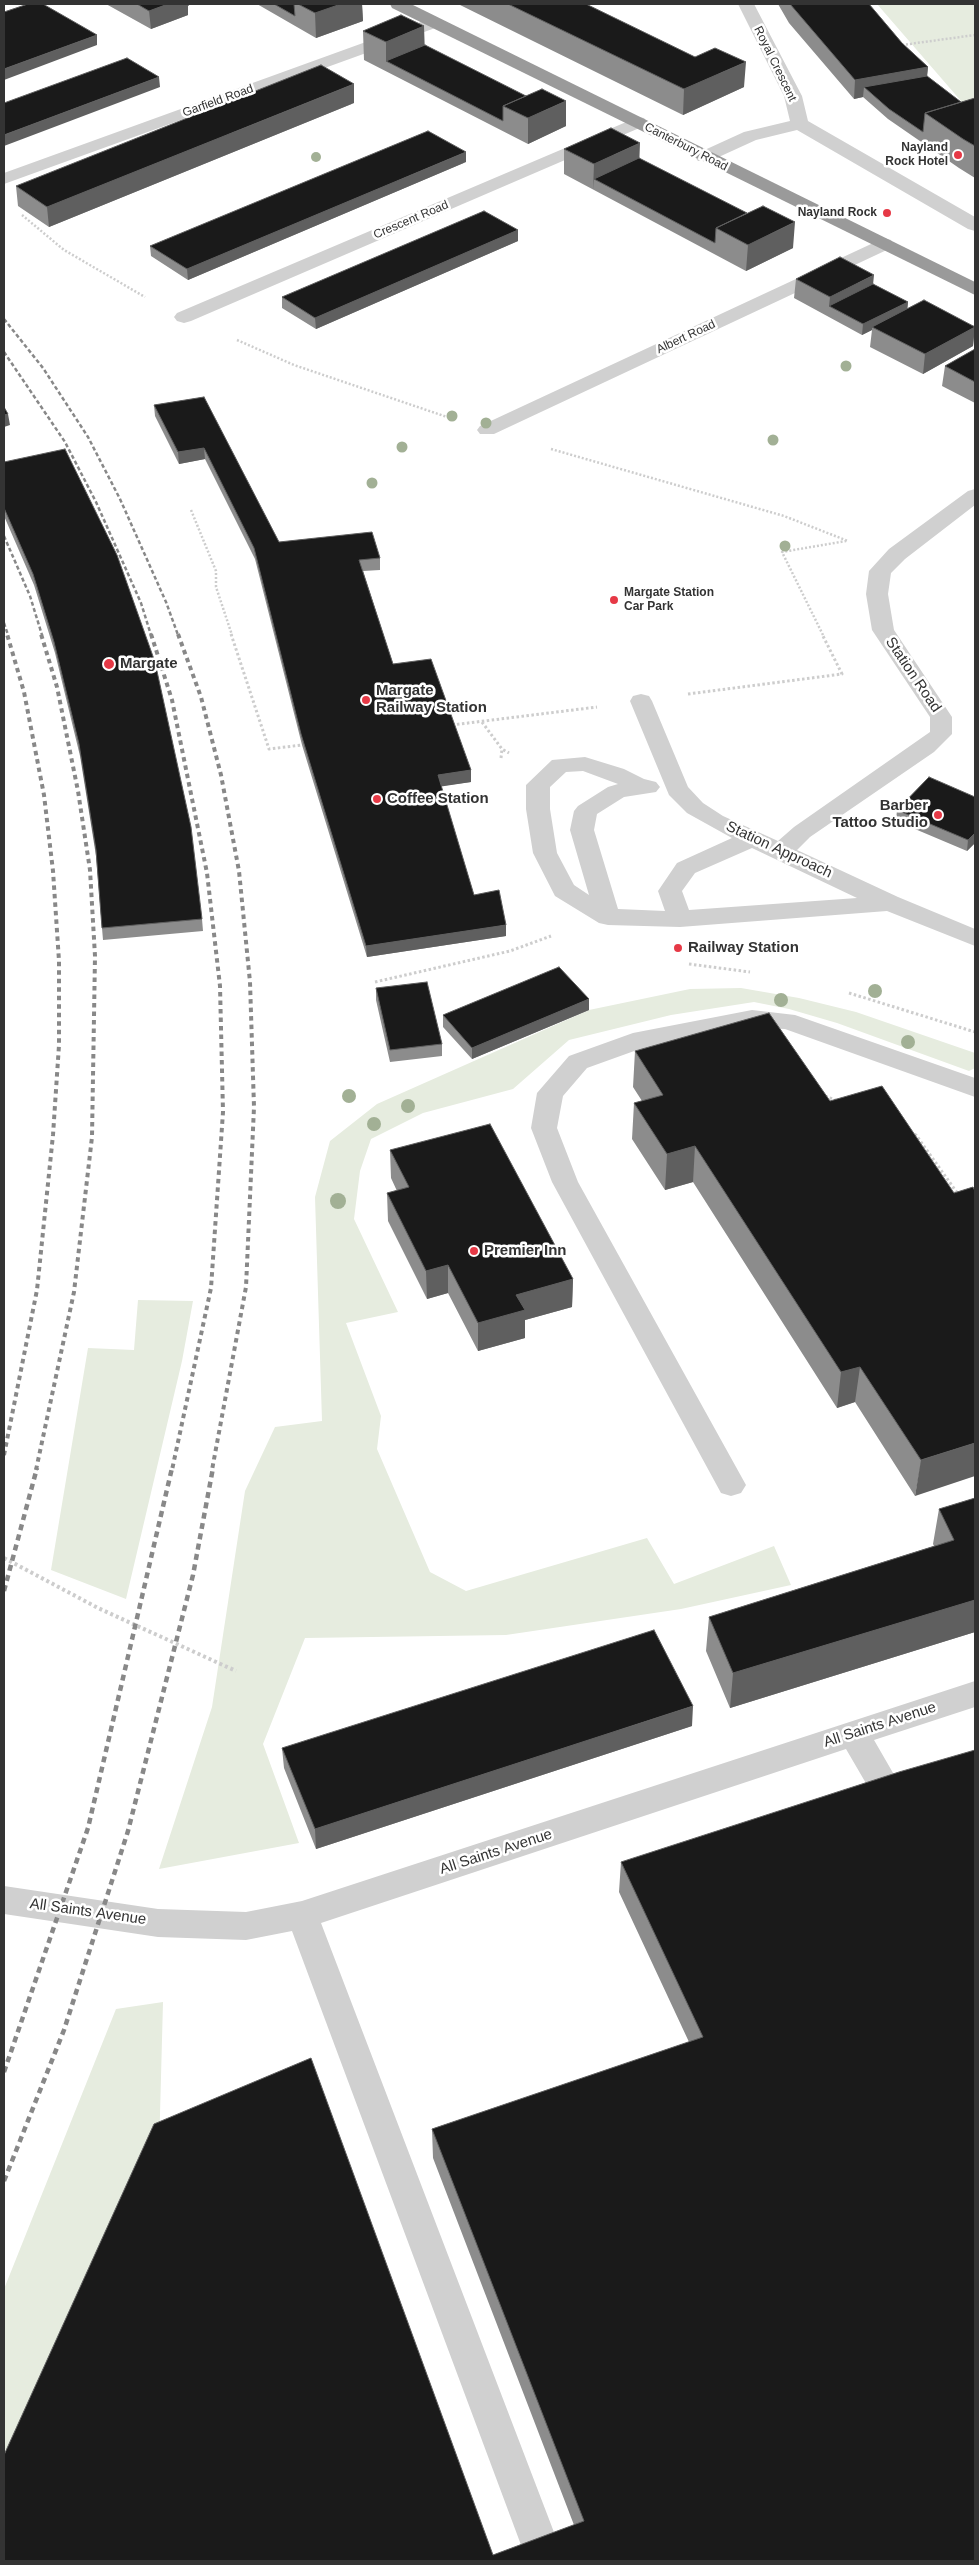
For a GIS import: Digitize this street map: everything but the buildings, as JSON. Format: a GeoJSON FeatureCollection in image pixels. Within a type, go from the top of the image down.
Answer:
{"type":"FeatureCollection","features":[{"type":"Feature","properties":{"kind":"highway","name":"Canterbury Road"},"geometry":{"type":"LineString","coordinates":[[398,4],[432,23],[638,122],[704,157],[975,289]]}},
{"type":"Feature","properties":{"kind":"street","name":"Royal Crescent"},"geometry":{"type":"LineString","coordinates":[[704,157],[750,136],[800,124],[793,96],[746,4]]}},
{"type":"Feature","properties":{"kind":"street","name":"Garfield Road"},"geometry":{"type":"LineString","coordinates":[[4,178],[432,23]]}},
{"type":"Feature","properties":{"kind":"street","name":"Crescent Road"},"geometry":{"type":"LineString","coordinates":[[184,318],[638,122]]}},
{"type":"Feature","properties":{"kind":"street"},"geometry":{"type":"LineString","coordinates":[[800,124],[975,225]]}},
{"type":"Feature","properties":{"kind":"street","name":"Albert Road"},"geometry":{"type":"LineString","coordinates":[[487,430],[884,244]]}},
{"type":"Feature","properties":{"kind":"street","name":"Station Road"},"geometry":{"type":"LineString","coordinates":[[782,851],[802,832],[942,734],[942,716],[883,630],[876,594],[880,571],[897,554],[975,496]]}},
{"type":"Feature","properties":{"kind":"street","name":"Station Approach"},"geometry":{"type":"LineString","coordinates":[[640,701],[677,790],[695,808],[715,821],[890,903],[975,938]]}},
{"type":"Feature","properties":{"kind":"street"},"geometry":{"type":"LineString","coordinates":[[639,786],[616,774],[585,764],[560,765],[538,784],[538,809],[544,853],[564,890],[608,917],[680,920],[890,903]]}},
{"type":"Feature","properties":{"kind":"street"},"geometry":{"type":"LineString","coordinates":[[608,917],[582,830],[586,811],[616,792],[639,786],[677,790]]}},
{"type":"Feature","properties":{"kind":"street"},"geometry":{"type":"LineString","coordinates":[[680,920],[670,891],[686,868],[753,838]]}},
{"type":"Feature","properties":{"kind":"street"},"geometry":{"type":"LineString","coordinates":[[731,1485],[565,1182],[544,1128],[550,1093],[578,1062],[633,1042],[752,1019],[786,1021],[836,1037],[975,1088]]}},
{"type":"Feature","properties":{"kind":"street","name":"All Saints Avenue"},"geometry":{"type":"LineString","coordinates":[[4,1900],[158,1923],[246,1926],[302,1915],[975,1694]]}},
{"type":"Feature","properties":{"kind":"street"},"geometry":{"type":"LineString","coordinates":[[854,1734],[913,1836]]}},
{"type":"Feature","properties":{"kind":"street"},"geometry":{"type":"LineString","coordinates":[[302,1915],[546,2561]]}},
{"type":"Feature","properties":{"kind":"path"},"geometry":{"type":"LineString","coordinates":[[899,46],[975,35]]}},
{"type":"Feature","properties":{"kind":"path"},"geometry":{"type":"LineString","coordinates":[[487,430],[784,516],[859,546],[897,554]]}},
{"type":"Feature","properties":{"kind":"path"},"geometry":{"type":"LineString","coordinates":[[191,510],[216,571],[216,587],[269,749],[302,745]]}},
{"type":"Feature","properties":{"kind":"path"},"geometry":{"type":"LineString","coordinates":[[842,674],[782,552],[848,541]]}},
{"type":"Feature","properties":{"kind":"path"},"geometry":{"type":"LineString","coordinates":[[375,982],[510,950],[554,935]]}},
{"type":"Feature","properties":{"kind":"path"},"geometry":{"type":"LineString","coordinates":[[816,1091],[843,1103]]}},
{"type":"Feature","properties":{"kind":"path"},"geometry":{"type":"LineString","coordinates":[[907,1131],[916,1134],[959,1196]]}},
{"type":"Feature","properties":{"kind":"path"},"geometry":{"type":"LineString","coordinates":[[4,1558],[98,1608],[236,1671]]}},
{"type":"Feature","properties":{"kind":"shaded area"},"geometry":{"type":"Polygon","coordinates":[[[877,4],[975,4],[975,117],[974,116],[877,4]]]}},
{"type":"Feature","properties":{"kind":"shaded area"},"geometry":{"type":"Polygon","coordinates":[[[741,988],[799,998],[856,1012],[975,1053],[975,1068],[969,1071],[837,1023],[789,1009],[754,1002],[671,1015],[569,1040],[513,1089],[423,1113],[371,1139],[360,1171],[354,1219],[398,1312],[346,1323],[381,1416],[377,1449],[430,1572],[466,1591],[647,1538],[674,1584],[774,1546],[791,1585],[681,1609],[506,1635],[305,1638],[263,1744],[299,1843],[159,1869],[212,1707],[245,1491],[275,1427],[322,1421],[315,1197],[330,1141],[377,1104],[589,1010],[690,989],[741,988]]]}},
{"type":"Feature","properties":{"kind":"shaded area"},"geometry":{"type":"Polygon","coordinates":[[[138,1300],[193,1301],[182,1361],[126,1599],[51,1570],[88,1348],[134,1350],[138,1300]]]}},
{"type":"Feature","properties":{"kind":"shaded area"},"geometry":{"type":"Polygon","coordinates":[[[163,2002],[159,2152],[4,2497],[4,2289],[116,2009],[163,2002]]]}},
{"type":"Feature","properties":{"kind":"railway"},"geometry":{"type":"LineString","coordinates":[[4,319],[43,368],[88,437],[120,499],[166,602],[178,635]]}},
{"type":"Feature","properties":{"kind":"railway"},"geometry":{"type":"LineString","coordinates":[[4,352],[65,442],[96,502],[141,603],[151,635]]}},
{"type":"Feature","properties":{"kind":"railway"},"geometry":{"type":"LineString","coordinates":[[4,536],[30,596],[42,635]]}},
{"type":"Feature","properties":{"kind":"railway"},"geometry":{"type":"LineString","coordinates":[[4,623],[8,635]]}},
{"type":"Feature","properties":{"kind":"railway"},"geometry":{"type":"LineString","coordinates":[[4,1455],[37,1290],[53,1135],[59,1045],[59,961],[53,871],[44,795],[24,692],[7,634]]}},
{"type":"Feature","properties":{"kind":"railway"},"geometry":{"type":"LineString","coordinates":[[36,1470],[74,1292],[92,1137],[95,956],[90,870],[78,791],[57,687],[41,634]]}},
{"type":"Feature","properties":{"kind":"railway"},"geometry":{"type":"LineString","coordinates":[[151,634],[172,700],[207,873],[220,986],[223,1112],[211,1288],[172,1470]]}},
{"type":"Feature","properties":{"kind":"railway"},"geometry":{"type":"LineString","coordinates":[[178,634],[201,697],[221,775],[239,871],[250,982],[254,1107],[246,1287],[212,1470]]}},
{"type":"Feature","properties":{"kind":"railway"},"geometry":{"type":"LineString","coordinates":[[4,1591],[37,1468]]}},
{"type":"Feature","properties":{"kind":"railway"},"geometry":{"type":"LineString","coordinates":[[4,2072],[88,1828],[172,1468]]}},
{"type":"Feature","properties":{"kind":"railway"},"geometry":{"type":"LineString","coordinates":[[4,2181],[64,2030],[128,1831],[193,1575],[213,1468]]}},
{"type":"Feature","properties":{"kind":"place","name":"Nayland Rock Hotel"},"geometry":{"type":"Point","coordinates":[958,155]}},
{"type":"Feature","properties":{"kind":"place","name":"Nayland Rock"},"geometry":{"type":"Point","coordinates":[887,213]}},
{"type":"Feature","properties":{"kind":"place","name":"Margate Station Car Park"},"geometry":{"type":"Point","coordinates":[614,600]}},
{"type":"Feature","properties":{"kind":"place","name":"Margate"},"geometry":{"type":"Point","coordinates":[109,664]}},
{"type":"Feature","properties":{"kind":"place","name":"Margate Railway Station"},"geometry":{"type":"Point","coordinates":[366,700]}},
{"type":"Feature","properties":{"kind":"place","name":"Coffee Station"},"geometry":{"type":"Point","coordinates":[377,799]}},
{"type":"Feature","properties":{"kind":"place","name":"Barber Tattoo Studio"},"geometry":{"type":"Point","coordinates":[938,815]}},
{"type":"Feature","properties":{"kind":"place","name":"Railway Station"},"geometry":{"type":"Point","coordinates":[678,948]}},
{"type":"Feature","properties":{"kind":"place","name":"Premier Inn"},"geometry":{"type":"Point","coordinates":[474,1251]}}]}
